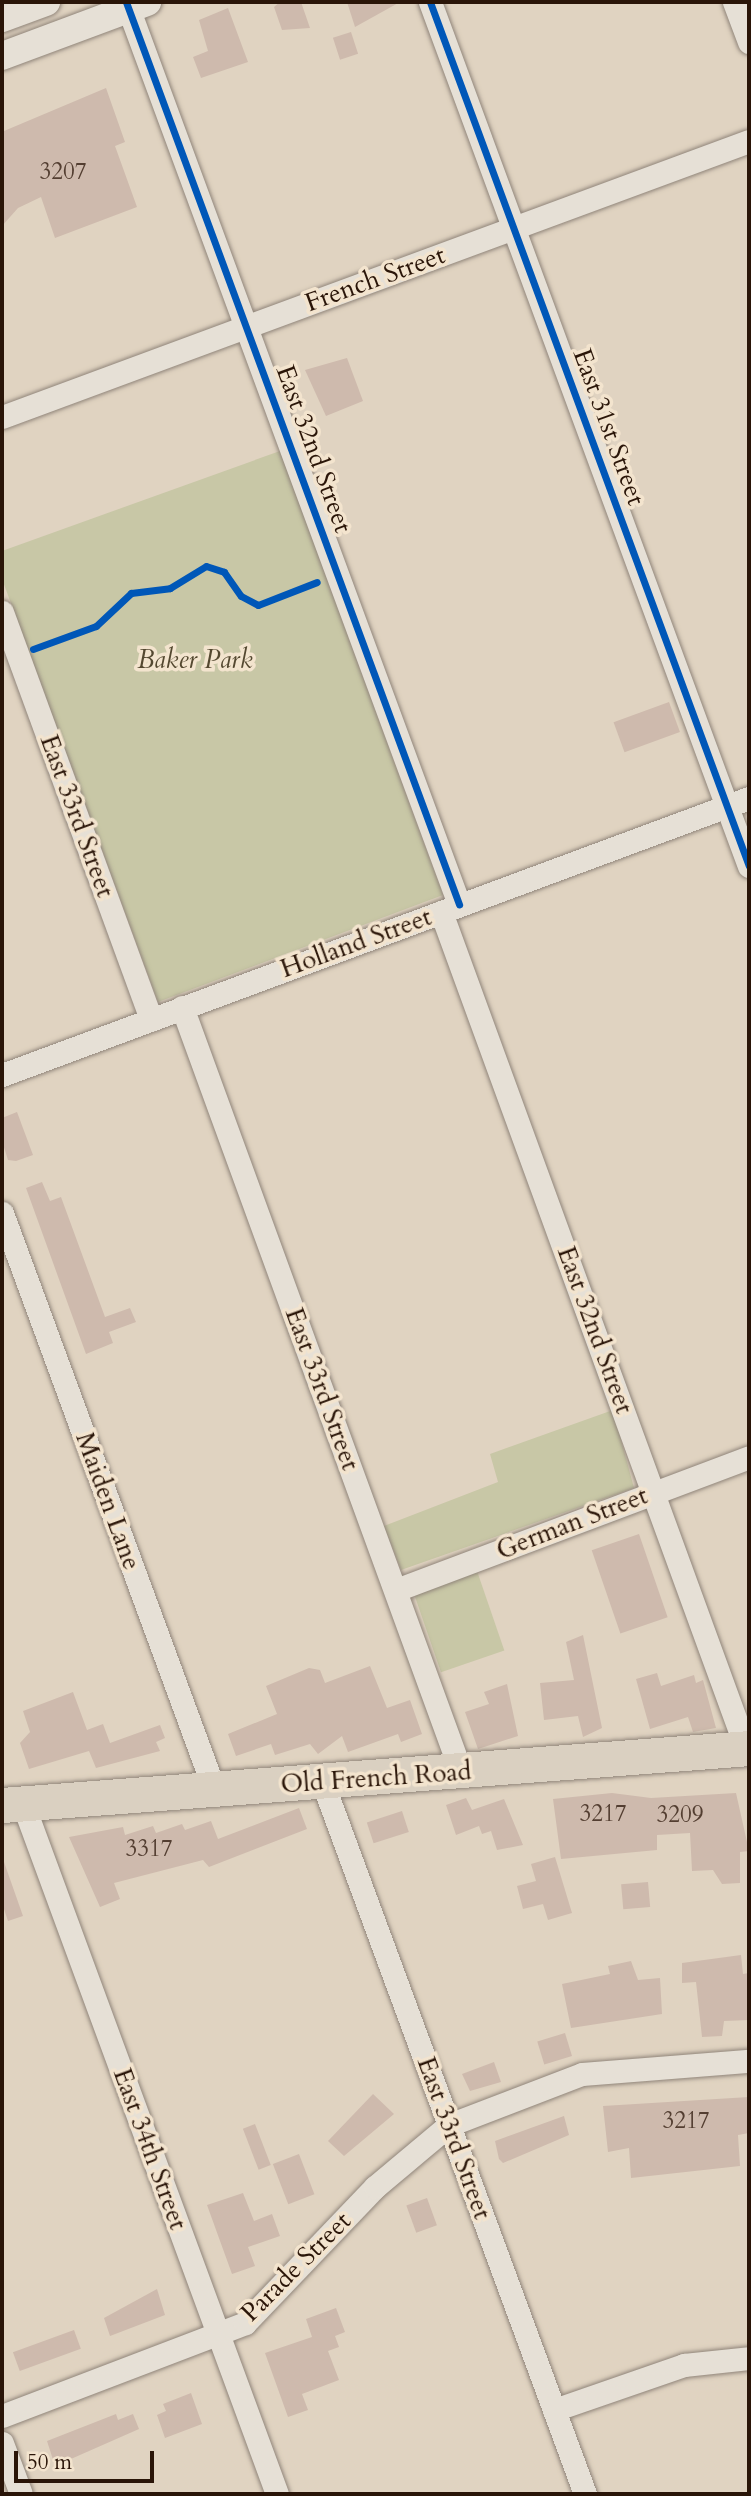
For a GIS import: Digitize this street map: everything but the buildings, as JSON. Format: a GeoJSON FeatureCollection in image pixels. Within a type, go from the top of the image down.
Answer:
{"type":"FeatureCollection","features":[{"type":"Feature","properties":{"kind":"main road","name":"Old French Road"},"geometry":{"type":"LineString","coordinates":[[9,1800],[461,1772],[748,1748]]}},
{"type":"Feature","properties":{"kind":"street"},"geometry":{"type":"LineString","coordinates":[[2,18],[46,2]]}},
{"type":"Feature","properties":{"kind":"street","name":"East 31st Street"},"geometry":{"type":"LineString","coordinates":[[430,2],[749,866]]}},
{"type":"Feature","properties":{"kind":"street"},"geometry":{"type":"LineString","coordinates":[[734,2],[749,42]]}},
{"type":"Feature","properties":{"kind":"street"},"geometry":{"type":"LineString","coordinates":[[2,56],[134,4]]}},
{"type":"Feature","properties":{"kind":"street","name":"East 32nd Street"},"geometry":{"type":"LineString","coordinates":[[134,4],[655,1492],[748,1748]]}},
{"type":"Feature","properties":{"kind":"street","name":"French Street"},"geometry":{"type":"LineString","coordinates":[[2,417],[749,141]]}},
{"type":"Feature","properties":{"kind":"street","name":"East 33rd Street"},"geometry":{"type":"LineString","coordinates":[[2,612],[151,1020]]}},
{"type":"Feature","properties":{"kind":"street","name":"Holland Street"},"geometry":{"type":"LineString","coordinates":[[2,1074],[749,798]]}},
{"type":"Feature","properties":{"kind":"street","name":"East 33rd Street"},"geometry":{"type":"LineString","coordinates":[[183,1007],[461,1772]]}},
{"type":"Feature","properties":{"kind":"street","name":"Maiden Lane"},"geometry":{"type":"LineString","coordinates":[[2,1213],[214,1788]]}},
{"type":"Feature","properties":{"kind":"street","name":"German Street"},"geometry":{"type":"LineString","coordinates":[[396,1590],[749,1457]]}},
{"type":"Feature","properties":{"kind":"street","name":"East 33rd Street"},"geometry":{"type":"LineString","coordinates":[[322,1781],[585,2494]]}},
{"type":"Feature","properties":{"kind":"street","name":"East 34th Street"},"geometry":{"type":"LineString","coordinates":[[9,1800],[218,2335],[277,2494]]}},
{"type":"Feature","properties":{"kind":"street","name":"Parade Street"},"geometry":{"type":"LineString","coordinates":[[2,2416],[245,2323],[375,2187],[449,2125],[582,2074],[749,2061]]}},
{"type":"Feature","properties":{"kind":"street"},"geometry":{"type":"LineString","coordinates":[[554,2410],[684,2365],[749,2358]]}},
{"type":"Feature","properties":{"kind":"street"},"geometry":{"type":"LineString","coordinates":[[2,2443],[21,2494]]}},
{"type":"Feature","properties":{"kind":"green space","name":"Baker Park"},"geometry":{"type":"Polygon","coordinates":[[[280,451],[443,895],[158,1002],[2,579],[2,551],[280,451]]]}},
{"type":"Feature","properties":{"kind":"green space"},"geometry":{"type":"Polygon","coordinates":[[[613,1410],[634,1488],[401,1570],[384,1526],[498,1482],[490,1454],[613,1410]]]}},
{"type":"Feature","properties":{"kind":"green space"},"geometry":{"type":"Polygon","coordinates":[[[477,1571],[504,1650],[441,1672],[414,1593],[477,1571]]]}},
{"type":"Feature","properties":{"kind":"cycle path"},"geometry":{"type":"LineString","coordinates":[[126,2],[459,904]]}},
{"type":"Feature","properties":{"kind":"cycle path"},"geometry":{"type":"LineString","coordinates":[[430,2],[749,866]]}},
{"type":"Feature","properties":{"kind":"cycle path"},"geometry":{"type":"LineString","coordinates":[[33,649],[96,626],[131,593],[170,588],[206,566],[224,572],[241,596],[258,605],[317,582]]}}]}
